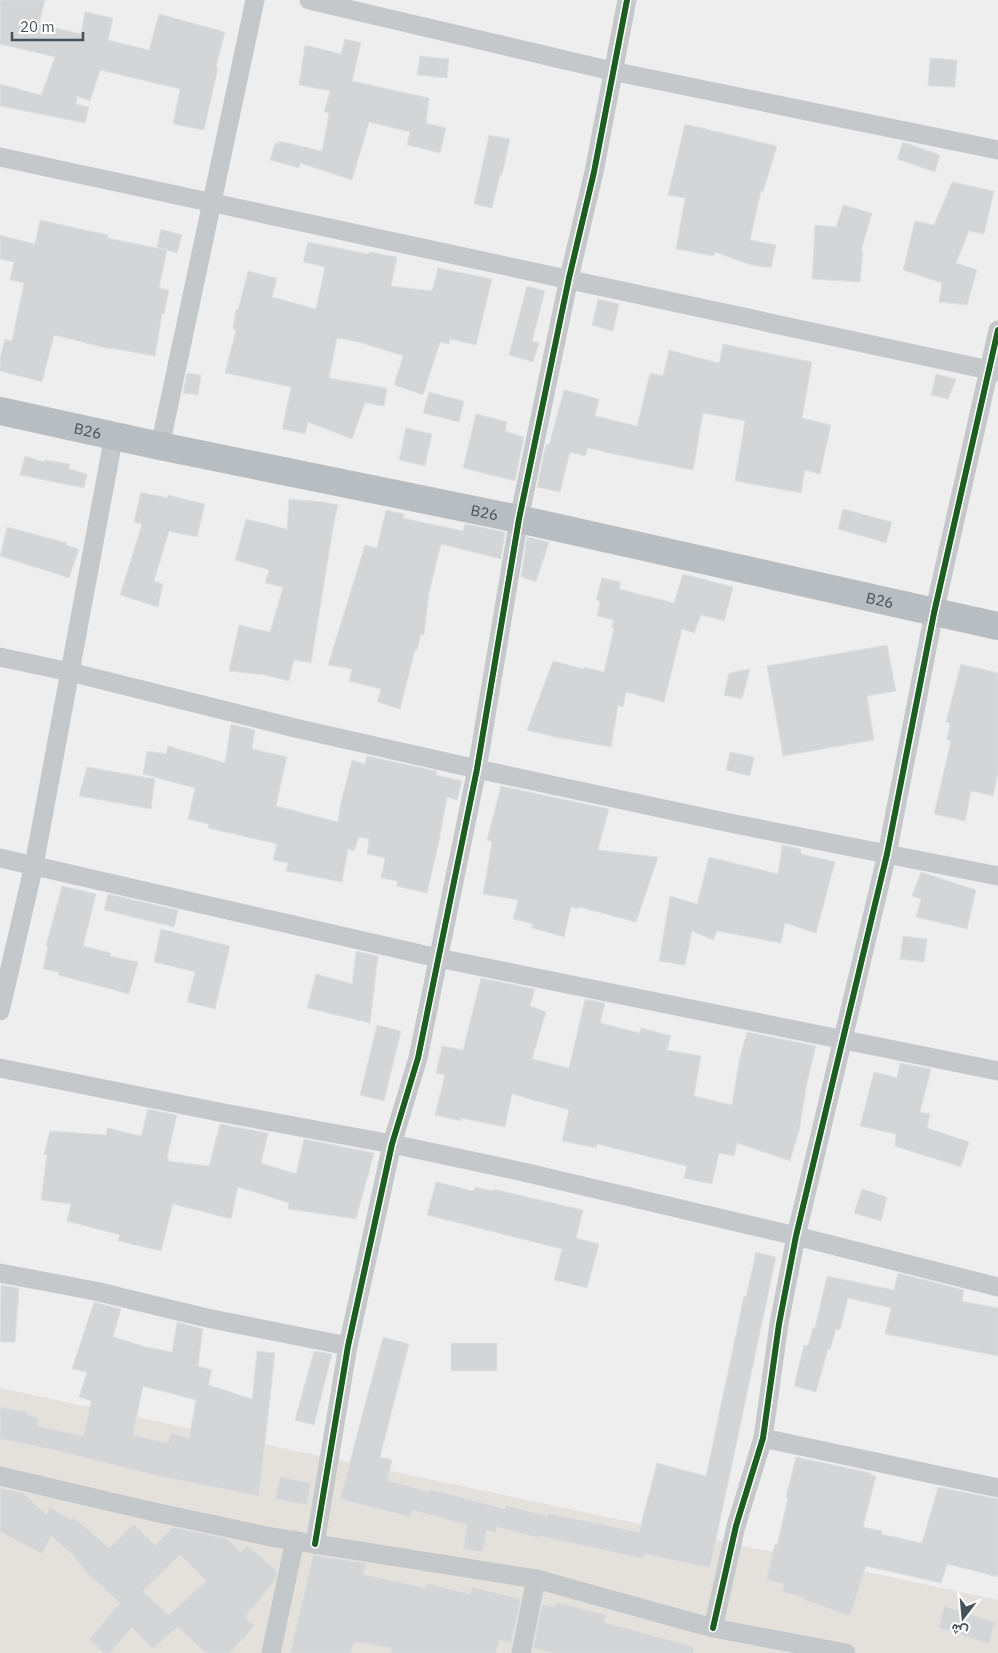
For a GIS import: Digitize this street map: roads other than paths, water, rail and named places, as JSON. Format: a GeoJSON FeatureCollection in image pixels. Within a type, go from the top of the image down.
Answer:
{"type":"FeatureCollection","features":[{"type":"Feature","properties":{"kind":"highway","name":"B26"},"geometry":{"type":"LineString","coordinates":[[0,411],[160,446],[519,519],[998,626]]}},
{"type":"Feature","properties":{"kind":"street"},"geometry":{"type":"LineString","coordinates":[[160,446],[255,0]]}},
{"type":"Feature","properties":{"kind":"street"},"geometry":{"type":"LineString","coordinates":[[309,0],[612,71],[998,150]]}},
{"type":"Feature","properties":{"kind":"street"},"geometry":{"type":"LineString","coordinates":[[315,1544],[348,1346],[392,1144],[418,1058],[477,769],[519,519],[569,278],[594,172],[626,0]]}},
{"type":"Feature","properties":{"kind":"street"},"geometry":{"type":"LineString","coordinates":[[0,157],[994,371]]}},
{"type":"Feature","properties":{"kind":"street"},"geometry":{"type":"LineString","coordinates":[[713,1628],[736,1526],[763,1438],[779,1324],[796,1236],[888,854],[934,612],[994,371],[998,330]]}},
{"type":"Feature","properties":{"kind":"street"},"geometry":{"type":"LineString","coordinates":[[0,1011],[34,865],[114,435]]}},
{"type":"Feature","properties":{"kind":"street"},"geometry":{"type":"LineString","coordinates":[[0,657],[70,672],[295,728],[477,769],[730,823],[998,876]]}},
{"type":"Feature","properties":{"kind":"street"},"geometry":{"type":"LineString","coordinates":[[0,858],[438,958],[998,1071]]}},
{"type":"Feature","properties":{"kind":"street"},"geometry":{"type":"LineString","coordinates":[[0,1068],[224,1114],[392,1144],[796,1236],[998,1287]]}},
{"type":"Feature","properties":{"kind":"street"},"geometry":{"type":"LineString","coordinates":[[0,1273],[95,1291],[207,1318],[348,1346]]}},
{"type":"Feature","properties":{"kind":"street"},"geometry":{"type":"LineString","coordinates":[[763,1438],[998,1488]]}},
{"type":"Feature","properties":{"kind":"street"},"geometry":{"type":"LineString","coordinates":[[0,1476],[154,1512],[315,1544],[536,1579],[713,1628],[805,1649],[846,1653]]}},
{"type":"Feature","properties":{"kind":"street"},"geometry":{"type":"LineString","coordinates":[[271,1653],[295,1540]]}},
{"type":"Feature","properties":{"kind":"street"},"geometry":{"type":"LineString","coordinates":[[521,1653],[536,1579]]}}]}
